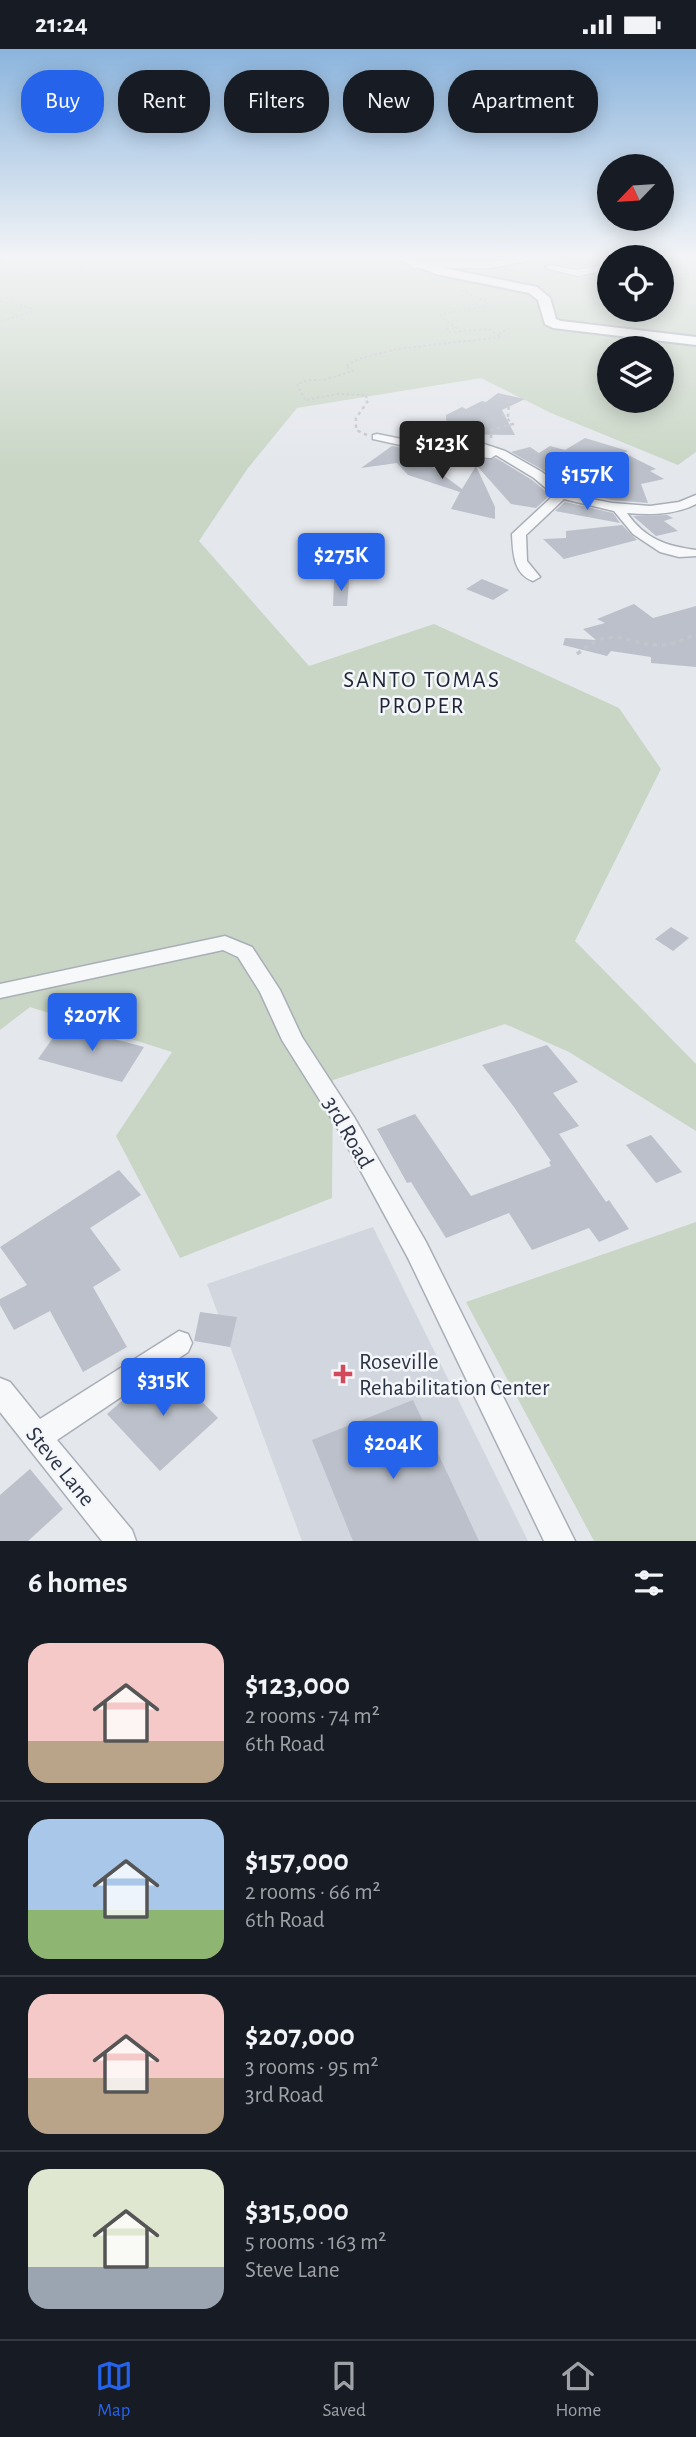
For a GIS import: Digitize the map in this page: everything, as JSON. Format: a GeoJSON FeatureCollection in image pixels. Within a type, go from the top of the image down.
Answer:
{"type":"FeatureCollection","features":[{"type":"Feature","properties":{"kind":"main road"},"geometry":{"type":"LineString","coordinates":[[563,326],[696,341]]}},
{"type":"Feature","properties":{"kind":"street"},"geometry":{"type":"LineString","coordinates":[[377,437],[458,453],[499,451]]}},
{"type":"Feature","properties":{"kind":"street"},"geometry":{"type":"LineString","coordinates":[[460,439],[499,451],[539,476],[561,495],[618,508],[674,508],[696,499]]}},
{"type":"Feature","properties":{"kind":"street"},"geometry":{"type":"LineString","coordinates":[[533,577],[520,561],[519,534],[561,495]]}},
{"type":"Feature","properties":{"kind":"street"},"geometry":{"type":"LineString","coordinates":[[618,508],[625,521],[655,544],[672,552],[693,553]]}},
{"type":"Feature","properties":{"kind":"street","name":"3rd Road"},"geometry":{"type":"LineString","coordinates":[[0,991],[225,943],[245,952],[270,990],[293,1040],[346,1123],[417,1250],[560,1541]]}},
{"type":"Feature","properties":{"kind":"street"},"geometry":{"type":"LineString","coordinates":[[37,1437],[178,1343]]}},
{"type":"Feature","properties":{"kind":"street","name":"Steve Lane"},"geometry":{"type":"LineString","coordinates":[[0,1391],[121,1541]]}},
{"type":"Feature","properties":{"kind":"path"},"geometry":{"type":"LineString","coordinates":[[454,326],[457,328],[447,329],[450,332],[488,329],[499,334]]}},
{"type":"Feature","properties":{"kind":"path"},"geometry":{"type":"LineString","coordinates":[[377,437],[356,430],[354,424],[356,412],[368,402],[366,395],[337,394],[305,400],[297,384],[309,380],[324,380],[353,371],[346,366],[351,362],[381,353],[457,340],[500,337],[499,334],[509,328]]}},
{"type":"Feature","properties":{"kind":"path"},"geometry":{"type":"LineString","coordinates":[[508,417],[509,401]]}},
{"type":"Feature","properties":{"kind":"path"},"geometry":{"type":"LineString","coordinates":[[499,451],[491,430],[513,424],[501,412]]}},
{"type":"Feature","properties":{"kind":"path"},"geometry":{"type":"LineString","coordinates":[[577,654],[588,642],[613,636],[666,644],[696,634]]}},
{"type":"Feature","properties":{"kind":"shaded area","name":"Roseville Rehabilitation Center"},"geometry":{"type":"Polygon","coordinates":[[[373,1227],[528,1541],[302,1541],[207,1284],[373,1227]]]}},
{"type":"Feature","properties":{"kind":"green space"},"geometry":{"type":"Polygon","coordinates":[[[0,326],[696,326],[696,452],[678,465],[551,413],[481,378],[297,408],[248,468],[199,541],[309,666],[434,624],[619,708],[661,769],[575,941],[696,1064],[696,1131],[569,1052],[505,1024],[333,1080],[332,1198],[180,1258],[116,1136],[172,1052],[30,1007],[0,1030],[0,326]]]}},
{"type":"Feature","properties":{"kind":"green space"},"geometry":{"type":"Polygon","coordinates":[[[696,1222],[696,1541],[594,1541],[466,1302],[696,1222]]]}},
{"type":"Feature","properties":{"kind":"building"},"geometry":{"type":"Polygon","coordinates":[[[498,393],[525,399],[502,410],[515,435],[447,434],[446,415],[462,407],[466,409],[482,401],[486,402],[498,393]]]}},
{"type":"Feature","properties":{"kind":"building"},"geometry":{"type":"Polygon","coordinates":[[[585,438],[628,451],[624,453],[656,469],[650,471],[664,479],[641,484],[648,503],[612,500],[565,489],[543,470],[511,452],[530,447],[539,453],[550,446],[565,450],[585,438]]]}},
{"type":"Feature","properties":{"kind":"building"},"geometry":{"type":"Polygon","coordinates":[[[392,446],[408,449],[462,489],[476,466],[495,507],[495,519],[451,509],[460,492],[408,475],[397,463],[361,468],[392,446]]]}},
{"type":"Feature","properties":{"kind":"building"},"geometry":{"type":"Polygon","coordinates":[[[496,458],[532,480],[550,495],[536,508],[511,504],[477,466],[481,460],[496,458]]]}},
{"type":"Feature","properties":{"kind":"building"},"geometry":{"type":"Polygon","coordinates":[[[565,502],[613,513],[620,523],[555,511],[565,502]]]}},
{"type":"Feature","properties":{"kind":"building"},"geometry":{"type":"Polygon","coordinates":[[[667,515],[673,518],[664,521],[678,531],[656,536],[633,516],[667,515]]]}},
{"type":"Feature","properties":{"kind":"building"},"geometry":{"type":"Polygon","coordinates":[[[622,525],[637,540],[564,559],[543,539],[566,538],[566,531],[622,525]]]}},
{"type":"Feature","properties":{"kind":"building"},"geometry":{"type":"Polygon","coordinates":[[[482,579],[509,590],[493,600],[466,589],[482,579]]]}},
{"type":"Feature","properties":{"kind":"building"},"geometry":{"type":"Polygon","coordinates":[[[334,581],[349,581],[347,606],[333,606],[334,581]]]}},
{"type":"Feature","properties":{"kind":"building"},"geometry":{"type":"Polygon","coordinates":[[[634,604],[653,618],[696,606],[696,667],[651,663],[651,657],[611,651],[607,656],[563,645],[565,638],[596,640],[583,629],[605,623],[597,619],[634,604]]]}},
{"type":"Feature","properties":{"kind":"building"},"geometry":{"type":"Polygon","coordinates":[[[671,927],[689,938],[673,951],[655,939],[671,927]]]}},
{"type":"Feature","properties":{"kind":"building"},"geometry":{"type":"Polygon","coordinates":[[[62,1025],[144,1047],[122,1082],[38,1059],[62,1025]]]}},
{"type":"Feature","properties":{"kind":"building"},"geometry":{"type":"Polygon","coordinates":[[[547,1045],[578,1082],[553,1093],[579,1126],[559,1134],[606,1202],[609,1200],[629,1229],[599,1242],[589,1228],[532,1250],[509,1213],[446,1238],[411,1182],[407,1183],[377,1129],[415,1114],[471,1196],[551,1166],[551,1161],[482,1065],[547,1045]]]}},
{"type":"Feature","properties":{"kind":"building"},"geometry":{"type":"Polygon","coordinates":[[[651,1135],[682,1172],[656,1183],[626,1145],[651,1135]]]}},
{"type":"Feature","properties":{"kind":"building"},"geometry":{"type":"Polygon","coordinates":[[[119,1170],[141,1195],[90,1228],[121,1270],[93,1287],[127,1347],[83,1372],[50,1311],[14,1330],[0,1305],[0,1299],[27,1285],[0,1247],[119,1170]]]}},
{"type":"Feature","properties":{"kind":"building"},"geometry":{"type":"Polygon","coordinates":[[[200,1312],[237,1317],[230,1347],[194,1341],[200,1312]]]}},
{"type":"Feature","properties":{"kind":"building"},"geometry":{"type":"Polygon","coordinates":[[[169,1368],[218,1418],[160,1471],[107,1414],[131,1393],[169,1368]]]}},
{"type":"Feature","properties":{"kind":"building"},"geometry":{"type":"Polygon","coordinates":[[[413,1400],[479,1541],[353,1541],[312,1440],[413,1400]]]}},
{"type":"Feature","properties":{"kind":"building"},"geometry":{"type":"Polygon","coordinates":[[[30,1469],[63,1509],[28,1541],[0,1541],[0,1495],[30,1469]]]}},
{"type":"Feature","properties":{"kind":"place","name":"Roseville Rehabilitation Center"},"geometry":{"type":"Point","coordinates":[343,1374]}},
{"type":"Feature","properties":{"kind":"district","name":"SANTO TOMAS PROPER"},"geometry":{"type":"Point","coordinates":[422,692]}}]}
